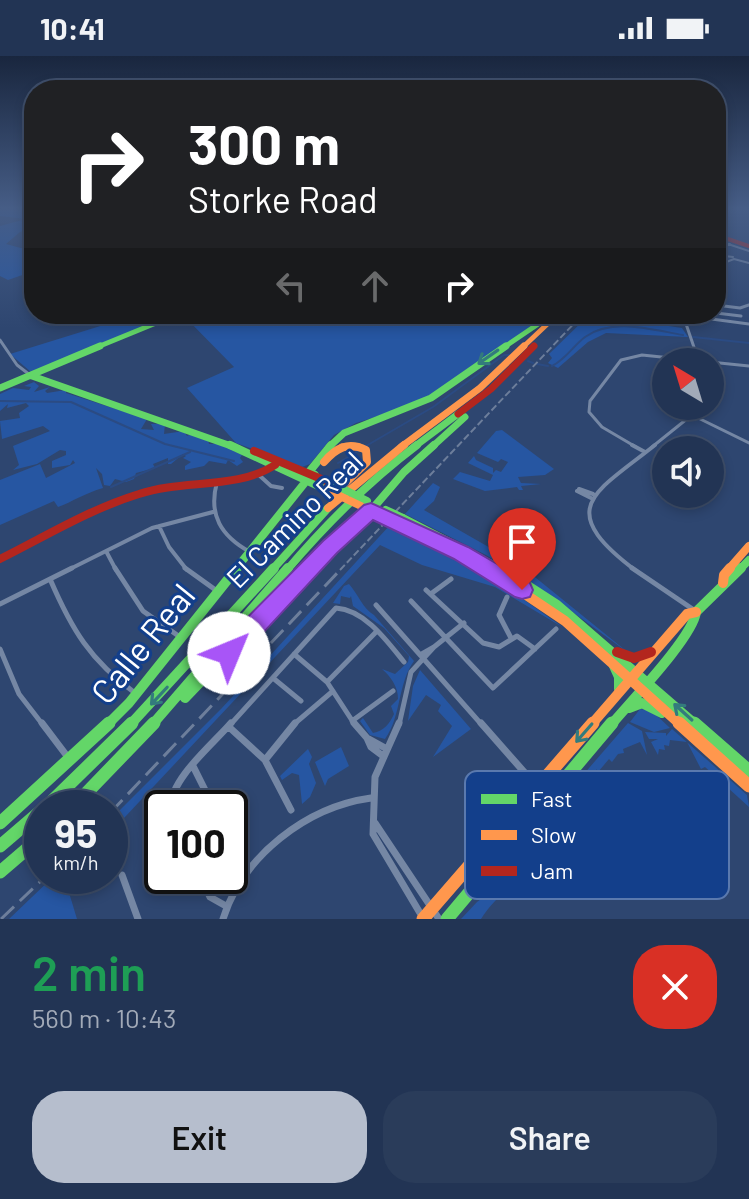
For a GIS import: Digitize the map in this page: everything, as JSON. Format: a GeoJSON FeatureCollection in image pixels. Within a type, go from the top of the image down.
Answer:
{"type":"FeatureCollection","features":[{"type":"Feature","properties":{"kind":"main road"},"geometry":{"type":"LineString","coordinates":[[0,388],[154,324]]}},
{"type":"Feature","properties":{"kind":"main road"},"geometry":{"type":"LineString","coordinates":[[310,476],[327,448],[344,433],[431,398],[541,324]]}},
{"type":"Feature","properties":{"kind":"main road","name":"El Camino Real"},"geometry":{"type":"LineString","coordinates":[[63,790],[157,699],[288,550],[352,486],[480,388],[546,324]]}},
{"type":"Feature","properties":{"kind":"main road","name":"El Camino Real"},"geometry":{"type":"LineString","coordinates":[[90,790],[127,752],[331,518],[378,474],[504,377],[556,324]]}},
{"type":"Feature","properties":{"kind":"main road"},"geometry":{"type":"LineString","coordinates":[[44,381],[41,377],[47,369]]}},
{"type":"Feature","properties":{"kind":"main road"},"geometry":{"type":"LineString","coordinates":[[32,376],[231,445],[310,476],[495,572],[605,649],[749,771]]}},
{"type":"Feature","properties":{"kind":"main road"},"geometry":{"type":"LineString","coordinates":[[127,752],[204,679],[368,505],[502,383],[504,377]]}},
{"type":"Feature","properties":{"kind":"main road"},"geometry":{"type":"LineString","coordinates":[[231,445],[275,465],[310,476]]}},
{"type":"Feature","properties":{"kind":"main road"},"geometry":{"type":"LineString","coordinates":[[288,550],[331,497],[367,462],[363,448],[340,445],[310,476]]}},
{"type":"Feature","properties":{"kind":"main road"},"geometry":{"type":"LineString","coordinates":[[0,559],[145,493],[186,483],[260,476],[275,465]]}},
{"type":"Feature","properties":{"kind":"main road","name":"Calle Real"},"geometry":{"type":"LineString","coordinates":[[0,823],[71,761],[137,695],[310,476]]}},
{"type":"Feature","properties":{"kind":"main road"},"geometry":{"type":"LineString","coordinates":[[723,583],[724,575],[749,546]]}},
{"type":"Feature","properties":{"kind":"main road"},"geometry":{"type":"LineString","coordinates":[[551,771],[687,614],[696,612],[723,583],[730,580],[749,556]]}},
{"type":"Feature","properties":{"kind":"main road"},"geometry":{"type":"LineString","coordinates":[[572,771],[645,685],[695,621],[696,612]]}},
{"type":"Feature","properties":{"kind":"main road"},"geometry":{"type":"LineString","coordinates":[[605,649],[634,658],[658,648]]}},
{"type":"Feature","properties":{"kind":"main road"},"geometry":{"type":"LineString","coordinates":[[605,649],[619,677],[616,696]]}},
{"type":"Feature","properties":{"kind":"main road"},"geometry":{"type":"LineString","coordinates":[[645,685],[690,734]]}},
{"type":"Feature","properties":{"kind":"main road"},"geometry":{"type":"LineString","coordinates":[[617,717],[633,705],[644,703],[655,708],[749,786]]}},
{"type":"Feature","properties":{"kind":"main road","name":"El Camino Real"},"geometry":{"type":"LineString","coordinates":[[0,846],[24,825]]}},
{"type":"Feature","properties":{"kind":"main road"},"geometry":{"type":"LineString","coordinates":[[0,872],[24,851]]}},
{"type":"Feature","properties":{"kind":"main road"},"geometry":{"type":"LineString","coordinates":[[424,919],[465,871]]}},
{"type":"Feature","properties":{"kind":"main road"},"geometry":{"type":"LineString","coordinates":[[447,919],[465,898]]}},
{"type":"Feature","properties":{"kind":"street"},"geometry":{"type":"LineString","coordinates":[[726,255],[742,258],[749,255]]}},
{"type":"Feature","properties":{"kind":"street"},"geometry":{"type":"LineString","coordinates":[[726,262],[749,255]]}},
{"type":"Feature","properties":{"kind":"street"},"geometry":{"type":"LineString","coordinates":[[726,306],[740,308],[749,305]]}},
{"type":"Feature","properties":{"kind":"street"},"geometry":{"type":"LineString","coordinates":[[726,314],[741,316]]}},
{"type":"Feature","properties":{"kind":"street"},"geometry":{"type":"LineString","coordinates":[[726,320],[749,324]]}},
{"type":"Feature","properties":{"kind":"street"},"geometry":{"type":"LineString","coordinates":[[686,324],[693,348]]}},
{"type":"Feature","properties":{"kind":"street"},"geometry":{"type":"LineString","coordinates":[[0,340],[17,365],[32,376]]}},
{"type":"Feature","properties":{"kind":"street"},"geometry":{"type":"LineString","coordinates":[[645,452],[597,423],[589,412],[590,401],[626,357],[652,356]]}},
{"type":"Feature","properties":{"kind":"street"},"geometry":{"type":"LineString","coordinates":[[724,364],[749,366]]}},
{"type":"Feature","properties":{"kind":"street"},"geometry":{"type":"LineString","coordinates":[[686,420],[592,496],[587,509],[589,521],[602,542],[696,612]]}},
{"type":"Feature","properties":{"kind":"street"},"geometry":{"type":"LineString","coordinates":[[702,420],[749,443]]}},
{"type":"Feature","properties":{"kind":"street"},"geometry":{"type":"LineString","coordinates":[[260,476],[271,486],[282,488]]}},
{"type":"Feature","properties":{"kind":"street"},"geometry":{"type":"LineString","coordinates":[[217,482],[211,502],[213,512],[229,539],[250,552]]}},
{"type":"Feature","properties":{"kind":"street"},"geometry":{"type":"LineString","coordinates":[[578,490],[592,496]]}},
{"type":"Feature","properties":{"kind":"street"},"geometry":{"type":"LineString","coordinates":[[0,604],[159,526],[213,512]]}},
{"type":"Feature","properties":{"kind":"street"},"geometry":{"type":"LineString","coordinates":[[159,526],[180,567],[195,580],[217,591]]}},
{"type":"Feature","properties":{"kind":"street"},"geometry":{"type":"LineString","coordinates":[[106,551],[127,594],[139,609],[153,622],[182,638]]}},
{"type":"Feature","properties":{"kind":"street"},"geometry":{"type":"LineString","coordinates":[[50,579],[71,629],[83,647],[100,666],[137,695]]}},
{"type":"Feature","properties":{"kind":"street"},"geometry":{"type":"LineString","coordinates":[[451,579],[429,591],[488,646],[499,647],[511,638],[521,636],[535,649]]}},
{"type":"Feature","properties":{"kind":"street"},"geometry":{"type":"LineString","coordinates":[[507,597],[499,615],[511,638]]}},
{"type":"Feature","properties":{"kind":"street"},"geometry":{"type":"LineString","coordinates":[[411,601],[493,688],[556,629]]}},
{"type":"Feature","properties":{"kind":"street"},"geometry":{"type":"LineString","coordinates":[[376,605],[523,771]]}},
{"type":"Feature","properties":{"kind":"street"},"geometry":{"type":"LineString","coordinates":[[175,790],[339,607],[377,631],[404,662]]}},
{"type":"Feature","properties":{"kind":"street"},"geometry":{"type":"LineString","coordinates":[[424,919],[379,849],[373,834],[372,798],[375,777],[401,719],[408,677],[422,657],[464,623]]}},
{"type":"Feature","properties":{"kind":"street"},"geometry":{"type":"LineString","coordinates":[[327,682],[377,631]]}},
{"type":"Feature","properties":{"kind":"street"},"geometry":{"type":"LineString","coordinates":[[0,652],[19,694],[71,761]]}},
{"type":"Feature","properties":{"kind":"street"},"geometry":{"type":"LineString","coordinates":[[294,654],[334,690],[371,747],[383,756]]}},
{"type":"Feature","properties":{"kind":"street"},"geometry":{"type":"LineString","coordinates":[[273,678],[301,701]]}},
{"type":"Feature","properties":{"kind":"street"},"geometry":{"type":"LineString","coordinates":[[265,760],[294,724],[334,690]]}},
{"type":"Feature","properties":{"kind":"street"},"geometry":{"type":"LineString","coordinates":[[352,721],[393,691]]}},
{"type":"Feature","properties":{"kind":"street"},"geometry":{"type":"LineString","coordinates":[[229,727],[265,760],[291,810]]}},
{"type":"Feature","properties":{"kind":"street"},"geometry":{"type":"LineString","coordinates":[[367,738],[387,749]]}},
{"type":"Feature","properties":{"kind":"street"},"geometry":{"type":"LineString","coordinates":[[193,766],[205,790]]}},
{"type":"Feature","properties":{"kind":"street"},"geometry":{"type":"LineString","coordinates":[[223,919],[226,906],[250,870],[298,826],[327,808],[372,798]]}},
{"type":"Feature","properties":{"kind":"street"},"geometry":{"type":"LineString","coordinates":[[373,822],[439,919]]}},
{"type":"Feature","properties":{"kind":"street"},"geometry":{"type":"LineString","coordinates":[[128,892],[138,919]]}},
{"type":"Feature","properties":{"kind":"street"},"geometry":{"type":"LineString","coordinates":[[209,894],[226,906]]}},
{"type":"Feature","properties":{"kind":"shaded area"},"geometry":{"type":"Polygon","coordinates":[[[0,247],[24,249],[24,274],[8,280],[0,276],[0,247]]]}},
{"type":"Feature","properties":{"kind":"shaded area"},"geometry":{"type":"Polygon","coordinates":[[[107,324],[149,325],[31,372],[10,354],[107,324]]]}},
{"type":"Feature","properties":{"kind":"shaded area"},"geometry":{"type":"Polygon","coordinates":[[[192,324],[536,324],[437,393],[401,409],[356,423],[334,435],[310,464],[302,467],[236,443],[187,388],[234,367],[192,324]]]}},
{"type":"Feature","properties":{"kind":"shaded area"},"geometry":{"type":"Polygon","coordinates":[[[580,324],[656,324],[682,328],[688,337],[606,333],[588,342],[558,368],[548,363],[552,358],[549,354],[580,324]]]}},
{"type":"Feature","properties":{"kind":"shaded area"},"geometry":{"type":"Polygon","coordinates":[[[34,382],[39,386],[34,392],[50,387],[45,391],[47,393],[66,390],[66,393],[147,419],[141,429],[154,430],[151,424],[165,424],[164,434],[184,431],[187,436],[191,434],[208,439],[209,444],[220,444],[242,455],[240,458],[243,462],[237,466],[228,460],[226,464],[209,461],[204,466],[185,470],[191,462],[183,458],[186,456],[183,454],[171,464],[168,464],[168,458],[153,464],[155,468],[136,473],[134,479],[126,482],[115,479],[110,486],[104,485],[102,474],[96,468],[103,488],[58,507],[54,501],[0,525],[0,480],[40,464],[46,478],[75,463],[73,460],[70,465],[52,468],[52,461],[66,455],[66,451],[60,450],[37,464],[13,470],[19,465],[13,446],[50,431],[43,426],[2,439],[0,421],[20,418],[19,413],[29,406],[26,403],[7,408],[8,404],[0,411],[0,394],[13,388],[29,390],[31,387],[24,386],[34,382]]]}},
{"type":"Feature","properties":{"kind":"shaded area"},"geometry":{"type":"Polygon","coordinates":[[[502,430],[554,469],[545,475],[518,477],[521,483],[541,484],[521,486],[523,490],[517,487],[485,491],[453,479],[460,472],[490,481],[493,475],[468,463],[474,456],[493,468],[493,473],[496,470],[501,472],[508,462],[501,459],[498,462],[477,453],[496,431],[502,430]]]}},
{"type":"Feature","properties":{"kind":"shaded area"},"geometry":{"type":"Polygon","coordinates":[[[433,483],[440,487],[434,501],[424,510],[520,565],[630,654],[545,592],[486,555],[405,514],[433,483]]]}},
{"type":"Feature","properties":{"kind":"shaded area"},"geometry":{"type":"Polygon","coordinates":[[[390,525],[479,568],[564,628],[495,587],[422,565],[380,545],[150,790],[144,790],[144,797],[128,814],[128,802],[221,709],[390,525]]]}},
{"type":"Feature","properties":{"kind":"shaded area"},"geometry":{"type":"Polygon","coordinates":[[[349,584],[414,661],[385,739],[370,735],[360,721],[363,718],[373,733],[388,723],[394,714],[391,706],[398,699],[398,694],[382,669],[395,674],[408,662],[409,656],[384,628],[353,606],[351,596],[341,596],[340,604],[333,603],[344,586],[349,584]]]}},
{"type":"Feature","properties":{"kind":"shaded area"},"geometry":{"type":"Polygon","coordinates":[[[420,670],[471,729],[433,757],[452,726],[438,711],[441,705],[426,695],[408,721],[413,686],[420,670]]]}},
{"type":"Feature","properties":{"kind":"shaded area"},"geometry":{"type":"Polygon","coordinates":[[[640,709],[651,710],[670,728],[654,732],[630,722],[640,709]]]}},
{"type":"Feature","properties":{"kind":"shaded area"},"geometry":{"type":"Polygon","coordinates":[[[628,723],[642,731],[647,755],[640,742],[623,749],[624,753],[618,754],[612,762],[609,759],[599,771],[586,771],[628,723]]]}},
{"type":"Feature","properties":{"kind":"shaded area"},"geometry":{"type":"Polygon","coordinates":[[[672,729],[687,742],[670,740],[669,746],[664,745],[665,750],[659,749],[658,755],[651,742],[658,739],[649,739],[645,732],[666,733],[666,736],[672,729]]]}},
{"type":"Feature","properties":{"kind":"shaded area"},"geometry":{"type":"Polygon","coordinates":[[[687,742],[720,771],[709,771],[705,767],[701,769],[687,742]]]}},
{"type":"Feature","properties":{"kind":"shaded area"},"geometry":{"type":"Polygon","coordinates":[[[341,747],[349,766],[328,779],[325,786],[315,762],[341,747]]]}},
{"type":"Feature","properties":{"kind":"shaded area"},"geometry":{"type":"Polygon","coordinates":[[[308,749],[312,757],[309,764],[316,783],[310,797],[302,804],[299,775],[292,773],[282,780],[280,776],[308,749]]]}},
{"type":"Feature","properties":{"kind":"shaded area"},"geometry":{"type":"Polygon","coordinates":[[[729,779],[747,795],[749,807],[729,789],[729,779]]]}},
{"type":"Feature","properties":{"kind":"shaded area"},"geometry":{"type":"Polygon","coordinates":[[[35,894],[69,894],[77,919],[9,919],[35,894]]]}},
{"type":"Feature","properties":{"kind":"shaded area"},"geometry":{"type":"Polygon","coordinates":[[[498,899],[481,919],[461,919],[477,902],[498,899]]]}},
{"type":"Feature","properties":{"kind":"waterway"},"geometry":{"type":"LineString","coordinates":[[552,366],[585,337],[607,328],[646,328],[683,335]]}},
{"type":"Feature","properties":{"kind":"waterway"},"geometry":{"type":"LineString","coordinates":[[693,337],[749,343]]}},
{"type":"Feature","properties":{"kind":"waterway"},"geometry":{"type":"LineString","coordinates":[[366,446],[433,407],[504,355],[512,355]]}},
{"type":"Feature","properties":{"kind":"waterway"},"geometry":{"type":"LineString","coordinates":[[528,361],[533,363]]}},
{"type":"Feature","properties":{"kind":"waterway"},"geometry":{"type":"LineString","coordinates":[[537,364],[548,366]]}},
{"type":"Feature","properties":{"kind":"waterway"},"geometry":{"type":"LineString","coordinates":[[0,401],[71,402],[165,444],[234,461]]}},
{"type":"Feature","properties":{"kind":"waterway"},"geometry":{"type":"LineString","coordinates":[[338,463],[358,451]]}},
{"type":"Feature","properties":{"kind":"waterway"},"geometry":{"type":"LineString","coordinates":[[111,487],[190,452]]}},
{"type":"Feature","properties":{"kind":"railway"},"geometry":{"type":"LineString","coordinates":[[340,570],[574,324]]}},
{"type":"Feature","properties":{"kind":"railway"},"geometry":{"type":"LineString","coordinates":[[128,794],[342,568]]}},
{"type":"Feature","properties":{"kind":"railway"},"geometry":{"type":"LineString","coordinates":[[1,919],[27,894]]}},
{"type":"Feature","properties":{"kind":"traffic: fast"},"geometry":{"type":"LineString","coordinates":[[0,388],[154,324]]}},
{"type":"Feature","properties":{"kind":"traffic: fast"},"geometry":{"type":"LineString","coordinates":[[309,472],[327,448],[344,433],[431,398],[538,324]]}},
{"type":"Feature","properties":{"kind":"traffic: fast"},"geometry":{"type":"LineString","coordinates":[[32,376],[231,445],[325,489]]}},
{"type":"Feature","properties":{"kind":"traffic: fast"},"geometry":{"type":"LineString","coordinates":[[89,790],[168,709],[331,518],[378,474],[458,414]]}},
{"type":"Feature","properties":{"kind":"traffic: fast"},"geometry":{"type":"LineString","coordinates":[[185,698],[330,547],[368,514],[404,472],[465,417]]}},
{"type":"Feature","properties":{"kind":"traffic: fast"},"geometry":{"type":"LineString","coordinates":[[0,823],[71,761],[129,703],[307,480],[315,475]]}},
{"type":"Feature","properties":{"kind":"traffic: fast"},"geometry":{"type":"LineString","coordinates":[[331,483],[367,501]]}},
{"type":"Feature","properties":{"kind":"traffic: fast"},"geometry":{"type":"LineString","coordinates":[[63,790],[157,699],[328,508]]}},
{"type":"Feature","properties":{"kind":"traffic: fast"},"geometry":{"type":"LineString","coordinates":[[386,510],[403,518]]}},
{"type":"Feature","properties":{"kind":"traffic: fast"},"geometry":{"type":"LineString","coordinates":[[381,515],[398,523]]}},
{"type":"Feature","properties":{"kind":"traffic: fast"},"geometry":{"type":"LineString","coordinates":[[403,518],[487,560],[557,605],[749,771]]}},
{"type":"Feature","properties":{"kind":"traffic: fast"},"geometry":{"type":"LineString","coordinates":[[572,771],[674,650],[695,621],[696,612],[749,560]]}},
{"type":"Feature","properties":{"kind":"traffic: fast"},"geometry":{"type":"LineString","coordinates":[[614,666],[619,677],[619,689]]}},
{"type":"Feature","properties":{"kind":"traffic: fast"},"geometry":{"type":"LineString","coordinates":[[629,708],[642,703],[662,713]]}},
{"type":"Feature","properties":{"kind":"traffic: fast"},"geometry":{"type":"LineString","coordinates":[[0,846],[24,825]]}},
{"type":"Feature","properties":{"kind":"traffic: fast"},"geometry":{"type":"LineString","coordinates":[[0,872],[24,851]]}},
{"type":"Feature","properties":{"kind":"traffic: fast"},"geometry":{"type":"LineString","coordinates":[[447,919],[465,898]]}},
{"type":"Feature","properties":{"kind":"traffic: slow"},"geometry":{"type":"LineString","coordinates":[[328,508],[383,460],[480,388],[547,324]]}},
{"type":"Feature","properties":{"kind":"traffic: slow"},"geometry":{"type":"LineString","coordinates":[[324,462],[343,446],[354,445],[366,450],[367,462],[341,487]]}},
{"type":"Feature","properties":{"kind":"traffic: slow"},"geometry":{"type":"LineString","coordinates":[[325,489],[361,506]]}},
{"type":"Feature","properties":{"kind":"traffic: slow"},"geometry":{"type":"LineString","coordinates":[[398,523],[486,568],[565,621],[749,786]]}},
{"type":"Feature","properties":{"kind":"traffic: slow"},"geometry":{"type":"LineString","coordinates":[[723,583],[724,575],[749,546]]}},
{"type":"Feature","properties":{"kind":"traffic: slow"},"geometry":{"type":"LineString","coordinates":[[551,771],[687,614],[696,612]]}},
{"type":"Feature","properties":{"kind":"traffic: slow"},"geometry":{"type":"LineString","coordinates":[[423,919],[465,870]]}},
{"type":"Feature","properties":{"kind":"traffic: jam"},"geometry":{"type":"LineString","coordinates":[[458,414],[491,389],[534,346]]}},
{"type":"Feature","properties":{"kind":"traffic: jam"},"geometry":{"type":"LineString","coordinates":[[254,451],[331,483]]}},
{"type":"Feature","properties":{"kind":"traffic: jam"},"geometry":{"type":"LineString","coordinates":[[0,559],[91,513],[138,494],[187,483],[244,479],[275,465]]}},
{"type":"Feature","properties":{"kind":"traffic: jam"},"geometry":{"type":"LineString","coordinates":[[617,652],[634,658],[651,652]]}},
{"type":"Feature","properties":{"kind":"route"},"geometry":{"type":"LineString","coordinates":[[229,653],[330,547],[371,510],[461,553],[522,590]]}}]}
